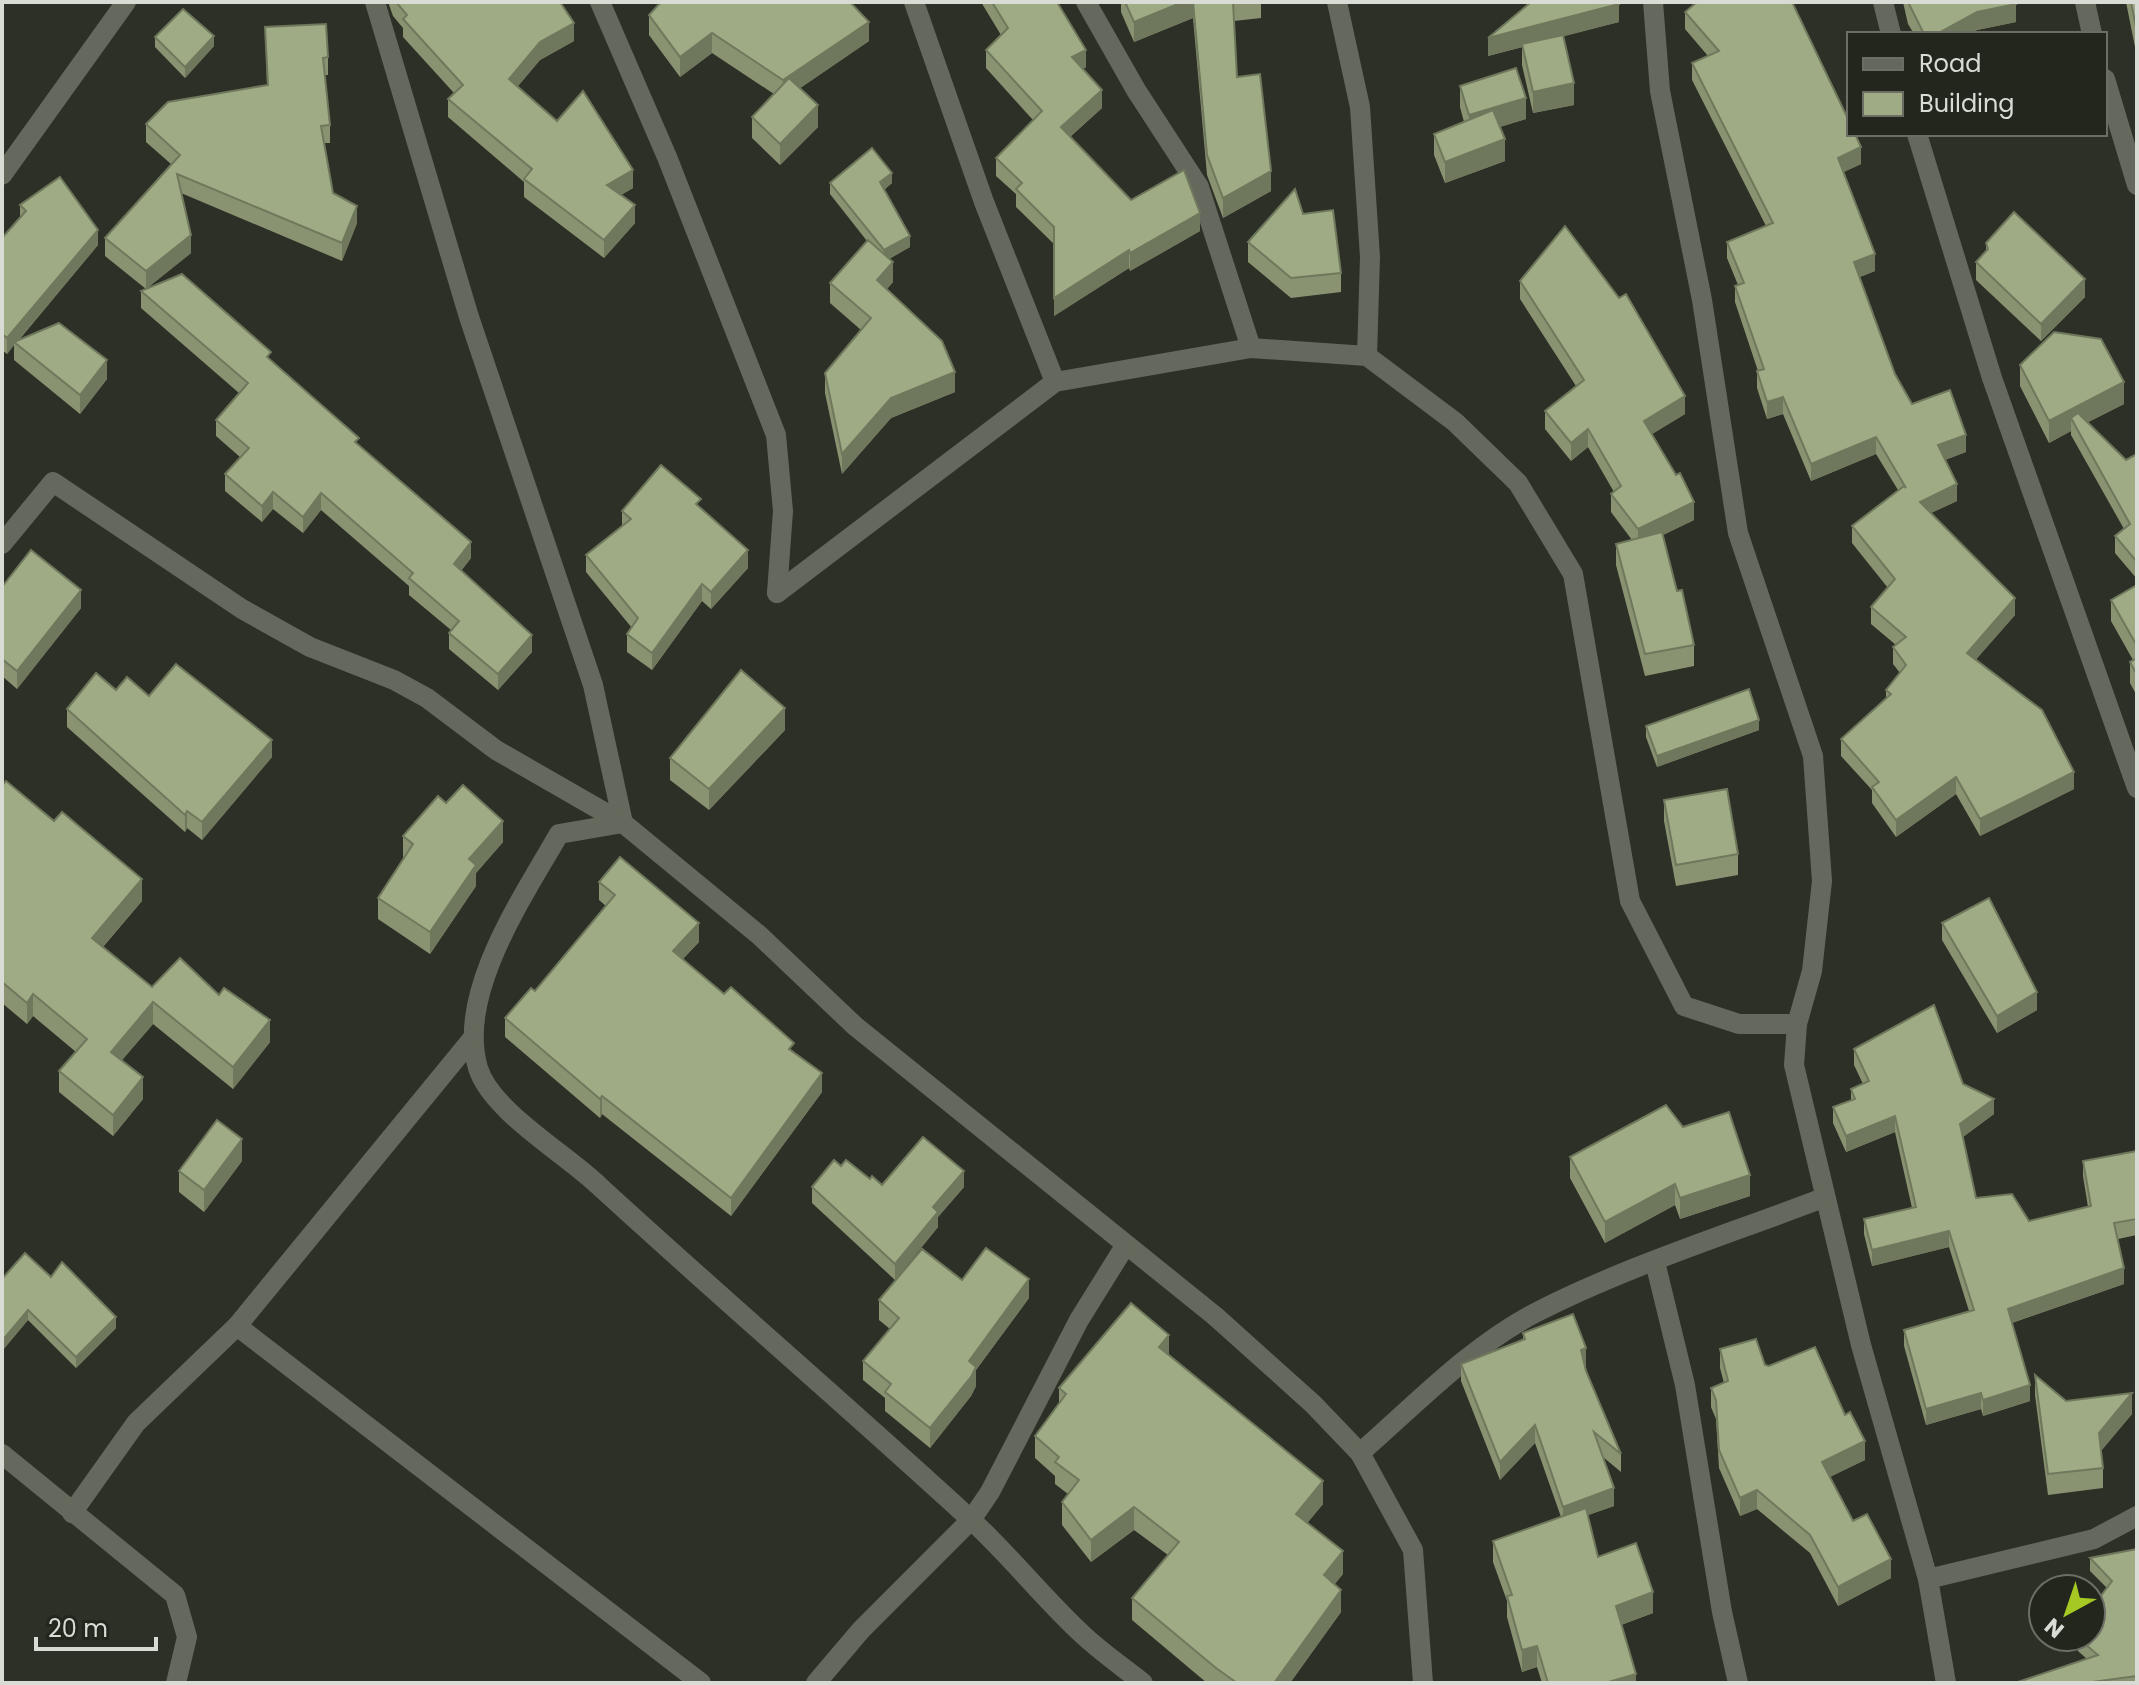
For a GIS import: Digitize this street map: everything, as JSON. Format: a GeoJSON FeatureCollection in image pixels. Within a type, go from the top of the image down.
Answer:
{"type":"FeatureCollection","features":[{"type":"Feature","properties":{"kind":"street"},"geometry":{"type":"LineString","coordinates":[[2,175],[126,2]]}},
{"type":"Feature","properties":{"kind":"street"},"geometry":{"type":"LineString","coordinates":[[375,2],[469,317],[593,685],[623,823]]}},
{"type":"Feature","properties":{"kind":"street"},"geometry":{"type":"LineString","coordinates":[[600,2],[667,157],[776,435],[783,511],[777,593],[1055,382],[1251,348],[1367,356],[1455,422],[1518,483],[1573,574],[1630,901],[1684,1006],[1739,1024],[1797,1024]]}},
{"type":"Feature","properties":{"kind":"street"},"geometry":{"type":"LineString","coordinates":[[914,2],[984,202],[1055,382]]}},
{"type":"Feature","properties":{"kind":"street"},"geometry":{"type":"LineString","coordinates":[[1086,2],[1136,90],[1199,187],[1251,348]]}},
{"type":"Feature","properties":{"kind":"street"},"geometry":{"type":"LineString","coordinates":[[1337,2],[1360,107],[1370,257],[1367,356]]}},
{"type":"Feature","properties":{"kind":"street"},"geometry":{"type":"LineString","coordinates":[[1653,2],[1660,91],[1702,300],[1738,533],[1813,756],[1822,881],[1812,971],[1797,1024],[1794,1065],[1823,1198],[1928,1579],[1946,1683]]}},
{"type":"Feature","properties":{"kind":"street"},"geometry":{"type":"LineString","coordinates":[[1883,2],[1890,32]]}},
{"type":"Feature","properties":{"kind":"street"},"geometry":{"type":"LineString","coordinates":[[2085,2],[2092,32]]}},
{"type":"Feature","properties":{"kind":"street"},"geometry":{"type":"LineString","coordinates":[[2107,86],[2137,185]]}},
{"type":"Feature","properties":{"kind":"street"},"geometry":{"type":"LineString","coordinates":[[1918,136],[1930,185],[1992,378],[2137,788]]}},
{"type":"Feature","properties":{"kind":"street"},"geometry":{"type":"LineString","coordinates":[[2,544],[53,482],[242,609],[310,647],[394,680],[427,698],[496,750],[623,823],[759,935],[855,1026],[1215,1316],[1313,1404],[1360,1453],[1413,1550],[1423,1683]]}},
{"type":"Feature","properties":{"kind":"street"},"geometry":{"type":"LineString","coordinates":[[623,823],[559,834],[492,952],[472,1039],[479,1072],[520,1124],[597,1183],[645,1231],[741,1312],[971,1520],[1083,1635],[1143,1683]]}},
{"type":"Feature","properties":{"kind":"street"},"geometry":{"type":"LineString","coordinates":[[72,1513],[136,1423],[237,1326],[472,1039]]}},
{"type":"Feature","properties":{"kind":"street"},"geometry":{"type":"LineString","coordinates":[[1360,1453],[1479,1349],[1524,1320],[1655,1262],[1823,1198]]}},
{"type":"Feature","properties":{"kind":"street"},"geometry":{"type":"LineString","coordinates":[[816,1683],[861,1630],[971,1520],[990,1492],[1079,1320],[1125,1246]]}},
{"type":"Feature","properties":{"kind":"street"},"geometry":{"type":"LineString","coordinates":[[1655,1262],[1685,1385],[1722,1612],[1738,1683]]}},
{"type":"Feature","properties":{"kind":"street"},"geometry":{"type":"LineString","coordinates":[[237,1326],[701,1683]]}},
{"type":"Feature","properties":{"kind":"street"},"geometry":{"type":"LineString","coordinates":[[2,1454],[175,1595],[187,1637],[176,1683]]}},
{"type":"Feature","properties":{"kind":"street"},"geometry":{"type":"LineString","coordinates":[[1928,1579],[2094,1539],[2137,1516]]}},
{"type":"Feature","properties":{"kind":"building"},"geometry":{"type":"Polygon","coordinates":[[[396,2],[560,2],[574,23],[540,42],[509,79],[557,121],[583,91],[633,170],[607,185],[635,205],[604,240],[524,179],[532,169],[448,99],[463,85],[403,19],[407,15],[396,2]]]}},
{"type":"Feature","properties":{"kind":"building"},"geometry":{"type":"Polygon","coordinates":[[[661,2],[850,2],[869,22],[783,80],[712,33],[680,57],[649,15],[661,2]]]}},
{"type":"Feature","properties":{"kind":"building"},"geometry":{"type":"Polygon","coordinates":[[[992,2],[1057,2],[1086,50],[1072,57],[1102,90],[1061,127],[1131,200],[1184,170],[1200,213],[1130,253],[1129,250],[1054,298],[1054,227],[1016,189],[1022,183],[996,158],[1042,111],[986,50],[1008,28],[992,2]]]}},
{"type":"Feature","properties":{"kind":"building"},"geometry":{"type":"Polygon","coordinates":[[[1125,2],[1183,2],[1134,22],[1125,2]]]}},
{"type":"Feature","properties":{"kind":"building"},"geometry":{"type":"Polygon","coordinates":[[[1193,2],[1233,2],[1237,77],[1260,74],[1271,171],[1223,198],[1207,155],[1193,2]]]}},
{"type":"Feature","properties":{"kind":"building"},"geometry":{"type":"Polygon","coordinates":[[[1531,2],[1618,2],[1619,4],[1488,38],[1531,2]]]}},
{"type":"Feature","properties":{"kind":"building"},"geometry":{"type":"Polygon","coordinates":[[[1697,2],[1792,2],[1847,117],[1847,136],[1856,136],[1861,147],[1838,158],[1875,254],[1854,262],[1895,374],[1912,404],[1950,390],[1966,435],[1938,445],[1957,484],[1920,502],[2015,598],[1967,653],[2042,710],[2074,772],[1980,819],[1956,777],[1896,820],[1872,787],[1879,782],[1841,739],[1891,694],[1886,690],[1906,665],[1893,647],[1906,637],[1871,607],[1895,579],[1852,526],[1904,486],[1906,488],[1876,437],[1811,464],[1783,397],[1767,402],[1757,371],[1764,369],[1735,286],[1744,283],[1727,242],[1773,223],[1692,63],[1719,51],[1685,12],[1697,2]]]}},
{"type":"Feature","properties":{"kind":"building"},"geometry":{"type":"Polygon","coordinates":[[[1908,2],[2016,4],[1977,12],[1941,32],[1923,32],[1908,2]]]}},
{"type":"Feature","properties":{"kind":"building"},"geometry":{"type":"Polygon","coordinates":[[[2131,2],[2137,2],[2137,32],[2131,2]]]}},
{"type":"Feature","properties":{"kind":"building"},"geometry":{"type":"Polygon","coordinates":[[[183,9],[214,36],[185,67],[155,37],[183,9]]]}},
{"type":"Feature","properties":{"kind":"building"},"geometry":{"type":"Polygon","coordinates":[[[326,24],[328,57],[323,58],[330,125],[321,126],[333,193],[357,206],[342,243],[177,174],[191,235],[146,271],[105,238],[180,155],[146,124],[168,102],[268,85],[265,27],[326,24]]]}},
{"type":"Feature","properties":{"kind":"building"},"geometry":{"type":"Polygon","coordinates":[[[1563,35],[1574,83],[1533,92],[1522,44],[1563,35]]]}},
{"type":"Feature","properties":{"kind":"building"},"geometry":{"type":"Polygon","coordinates":[[[1516,68],[1526,98],[1469,115],[1460,86],[1516,68]]]}},
{"type":"Feature","properties":{"kind":"building"},"geometry":{"type":"Polygon","coordinates":[[[789,78],[818,105],[780,144],[752,117],[789,78]]]}},
{"type":"Feature","properties":{"kind":"building"},"geometry":{"type":"Polygon","coordinates":[[[1493,110],[1505,139],[1445,162],[1434,134],[1493,110]]]}},
{"type":"Feature","properties":{"kind":"building"},"geometry":{"type":"Polygon","coordinates":[[[872,148],[892,173],[880,182],[910,236],[884,250],[830,183],[872,148]]]}},
{"type":"Feature","properties":{"kind":"building"},"geometry":{"type":"Polygon","coordinates":[[[60,177],[98,230],[7,338],[2,334],[2,238],[26,211],[20,205],[60,177]]]}},
{"type":"Feature","properties":{"kind":"building"},"geometry":{"type":"Polygon","coordinates":[[[1295,189],[1303,214],[1333,210],[1341,273],[1291,278],[1248,242],[1295,189]]]}},
{"type":"Feature","properties":{"kind":"building"},"geometry":{"type":"Polygon","coordinates":[[[2014,212],[2085,279],[2041,324],[1976,262],[1988,249],[1986,243],[2014,212]]]}},
{"type":"Feature","properties":{"kind":"building"},"geometry":{"type":"Polygon","coordinates":[[[1565,226],[1619,298],[1626,294],[1685,396],[1644,421],[1676,475],[1680,473],[1694,502],[1638,529],[1611,494],[1621,486],[1588,429],[1571,443],[1545,411],[1584,380],[1520,281],[1565,226]]]}},
{"type":"Feature","properties":{"kind":"building"},"geometry":{"type":"Polygon","coordinates":[[[868,240],[893,262],[877,280],[942,341],[955,372],[891,398],[842,454],[825,373],[871,318],[830,283],[868,240]]]}},
{"type":"Feature","properties":{"kind":"building"},"geometry":{"type":"Polygon","coordinates":[[[182,274],[271,352],[267,357],[359,438],[355,442],[471,542],[454,564],[532,635],[498,674],[449,633],[459,621],[409,578],[413,573],[321,493],[303,517],[273,492],[262,506],[225,474],[249,448],[216,420],[248,383],[141,291],[182,274]]]}},
{"type":"Feature","properties":{"kind":"building"},"geometry":{"type":"Polygon","coordinates":[[[59,323],[107,360],[80,395],[14,342],[59,323]]]}},
{"type":"Feature","properties":{"kind":"building"},"geometry":{"type":"Polygon","coordinates":[[[2054,332],[2101,339],[2124,382],[2049,421],[2020,365],[2054,332]]]}},
{"type":"Feature","properties":{"kind":"building"},"geometry":{"type":"Polygon","coordinates":[[[2078,413],[2126,460],[2137,454],[2137,562],[2115,536],[2130,524],[2071,418],[2078,413]]]}},
{"type":"Feature","properties":{"kind":"building"},"geometry":{"type":"Polygon","coordinates":[[[661,465],[701,499],[696,504],[748,550],[711,592],[702,584],[652,653],[627,634],[638,618],[586,555],[631,519],[622,511],[661,465]]]}},
{"type":"Feature","properties":{"kind":"building"},"geometry":{"type":"Polygon","coordinates":[[[1662,532],[1677,591],[1682,590],[1694,645],[1645,654],[1616,544],[1662,532]]]}},
{"type":"Feature","properties":{"kind":"building"},"geometry":{"type":"Polygon","coordinates":[[[31,550],[81,590],[17,671],[2,659],[2,587],[31,550]]]}},
{"type":"Feature","properties":{"kind":"building"},"geometry":{"type":"Polygon","coordinates":[[[2137,585],[2137,646],[2111,600],[2137,585]]]}},
{"type":"Feature","properties":{"kind":"building"},"geometry":{"type":"Polygon","coordinates":[[[2137,658],[2137,675],[2130,662],[2137,658]]]}},
{"type":"Feature","properties":{"kind":"building"},"geometry":{"type":"Polygon","coordinates":[[[176,664],[272,740],[202,822],[187,811],[185,815],[67,709],[96,673],[116,690],[127,677],[149,696],[176,664]]]}},
{"type":"Feature","properties":{"kind":"building"},"geometry":{"type":"Polygon","coordinates":[[[741,670],[785,708],[709,789],[670,758],[741,670]]]}},
{"type":"Feature","properties":{"kind":"building"},"geometry":{"type":"Polygon","coordinates":[[[1749,689],[1759,720],[1657,756],[1646,726],[1749,689]]]}},
{"type":"Feature","properties":{"kind":"building"},"geometry":{"type":"Polygon","coordinates":[[[6,781],[54,821],[62,812],[142,879],[92,938],[152,987],[180,958],[219,995],[224,988],[270,1020],[233,1067],[153,1002],[111,1052],[143,1077],[113,1115],[59,1071],[87,1039],[33,994],[27,1003],[2,982],[2,786],[6,781]]]}},
{"type":"Feature","properties":{"kind":"building"},"geometry":{"type":"Polygon","coordinates":[[[463,785],[503,821],[469,859],[476,865],[430,932],[378,898],[413,844],[403,836],[438,796],[446,803],[463,785]]]}},
{"type":"Feature","properties":{"kind":"building"},"geometry":{"type":"Polygon","coordinates":[[[1727,789],[1738,854],[1676,865],[1664,800],[1727,789]]]}},
{"type":"Feature","properties":{"kind":"building"},"geometry":{"type":"Polygon","coordinates":[[[620,857],[699,923],[673,951],[724,994],[731,987],[794,1043],[789,1049],[822,1073],[731,1198],[602,1096],[600,1099],[505,1018],[531,988],[535,991],[615,895],[599,882],[620,857]]]}},
{"type":"Feature","properties":{"kind":"building"},"geometry":{"type":"Polygon","coordinates":[[[1989,898],[2037,992],[1997,1016],[1942,923],[1989,898]]]}},
{"type":"Feature","properties":{"kind":"building"},"geometry":{"type":"Polygon","coordinates":[[[1934,1005],[1963,1084],[1994,1099],[1960,1124],[1976,1198],[2012,1194],[2029,1221],[2091,1206],[2083,1161],[2137,1151],[2137,1219],[2114,1223],[2124,1268],[2008,1309],[2030,1385],[1983,1400],[1981,1393],[1926,1409],[1904,1330],[1974,1310],[1949,1231],[1872,1250],[1864,1219],[1916,1207],[1895,1116],[1846,1136],[1833,1107],[1855,1099],[1851,1089],[1869,1081],[1854,1049],[1934,1005]]]}},
{"type":"Feature","properties":{"kind":"building"},"geometry":{"type":"Polygon","coordinates":[[[1666,1105],[1683,1127],[1729,1112],[1750,1175],[1680,1198],[1675,1184],[1605,1222],[1570,1157],[1666,1105]]]}},
{"type":"Feature","properties":{"kind":"building"},"geometry":{"type":"Polygon","coordinates":[[[217,1120],[242,1139],[204,1190],[179,1171],[217,1120]]]}},
{"type":"Feature","properties":{"kind":"building"},"geometry":{"type":"Polygon","coordinates":[[[923,1137],[964,1171],[933,1207],[938,1212],[895,1264],[812,1187],[834,1160],[841,1166],[846,1160],[882,1185],[923,1137]]]}},
{"type":"Feature","properties":{"kind":"building"},"geometry":{"type":"Polygon","coordinates":[[[986,1248],[1029,1279],[969,1361],[976,1367],[971,1377],[930,1428],[885,1392],[891,1384],[863,1361],[899,1318],[879,1300],[922,1249],[962,1280],[986,1248]]]}},
{"type":"Feature","properties":{"kind":"building"},"geometry":{"type":"Polygon","coordinates":[[[25,1253],[51,1277],[62,1262],[116,1317],[76,1357],[28,1310],[2,1341],[2,1279],[25,1253]]]}},
{"type":"Feature","properties":{"kind":"building"},"geometry":{"type":"Polygon","coordinates":[[[1131,1303],[1169,1335],[1159,1347],[1323,1481],[1296,1514],[1343,1551],[1324,1575],[1341,1590],[1274,1683],[1237,1683],[1132,1598],[1179,1542],[1134,1507],[1091,1540],[1062,1502],[1079,1480],[1055,1462],[1059,1457],[1035,1436],[1066,1394],[1059,1388],[1131,1303]]]}},
{"type":"Feature","properties":{"kind":"building"},"geometry":{"type":"Polygon","coordinates":[[[1573,1314],[1586,1348],[1581,1350],[1586,1371],[1621,1454],[1594,1432],[1614,1488],[1563,1507],[1535,1425],[1500,1462],[1461,1364],[1525,1339],[1523,1333],[1573,1314]]]}},
{"type":"Feature","properties":{"kind":"building"},"geometry":{"type":"Polygon","coordinates":[[[1756,1339],[1765,1365],[1769,1366],[1815,1347],[1845,1415],[1850,1412],[1865,1441],[1822,1462],[1853,1521],[1867,1514],[1891,1559],[1838,1587],[1810,1535],[1757,1490],[1740,1498],[1719,1450],[1716,1400],[1711,1388],[1728,1381],[1720,1349],[1756,1339]]]}},
{"type":"Feature","properties":{"kind":"building"},"geometry":{"type":"Polygon","coordinates":[[[2035,1375],[2066,1401],[2132,1393],[2099,1433],[2103,1468],[2048,1474],[2035,1375]]]}},
{"type":"Feature","properties":{"kind":"building"},"geometry":{"type":"Polygon","coordinates":[[[1586,1508],[1598,1557],[1636,1543],[1653,1592],[1616,1606],[1636,1674],[1605,1683],[1548,1683],[1537,1646],[1522,1650],[1507,1596],[1512,1595],[1493,1541],[1586,1508]]]}},
{"type":"Feature","properties":{"kind":"building"},"geometry":{"type":"Polygon","coordinates":[[[2137,1549],[2137,1676],[2085,1683],[2015,1683],[2098,1655],[2096,1653],[2107,1653],[2107,1588],[2112,1581],[2090,1558],[2137,1549]]]}}]}
